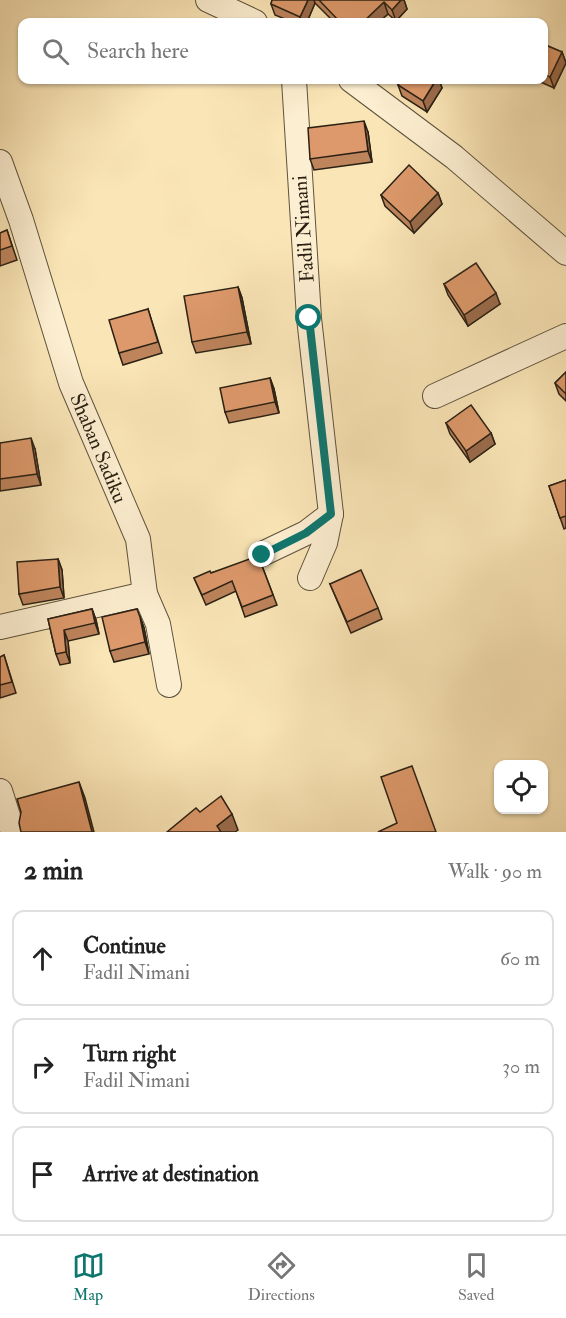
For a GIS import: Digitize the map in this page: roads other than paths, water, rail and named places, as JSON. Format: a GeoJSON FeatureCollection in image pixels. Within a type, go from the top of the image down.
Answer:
{"type":"FeatureCollection","features":[{"type":"Feature","properties":{"kind":"street"},"geometry":{"type":"LineString","coordinates":[[208,0],[246,18]]}},
{"type":"Feature","properties":{"kind":"street","name":"Fadil Nimani"},"geometry":{"type":"LineString","coordinates":[[294,84],[309,318],[331,514],[325,543],[310,578]]}},
{"type":"Feature","properties":{"kind":"street"},"geometry":{"type":"LineString","coordinates":[[356,84],[454,157],[566,253]]}},
{"type":"Feature","properties":{"kind":"street","name":"Shaban Sadiku"},"geometry":{"type":"LineString","coordinates":[[0,162],[21,220],[71,383],[138,539],[145,594],[158,624],[169,685]]}},
{"type":"Feature","properties":{"kind":"street"},"geometry":{"type":"LineString","coordinates":[[435,396],[566,336]]}},
{"type":"Feature","properties":{"kind":"street"},"geometry":{"type":"LineString","coordinates":[[262,555],[306,533],[331,514]]}},
{"type":"Feature","properties":{"kind":"street"},"geometry":{"type":"LineString","coordinates":[[0,627],[145,594]]}},
{"type":"Feature","properties":{"kind":"street"},"geometry":{"type":"LineString","coordinates":[[0,791],[14,832]]}}]}
